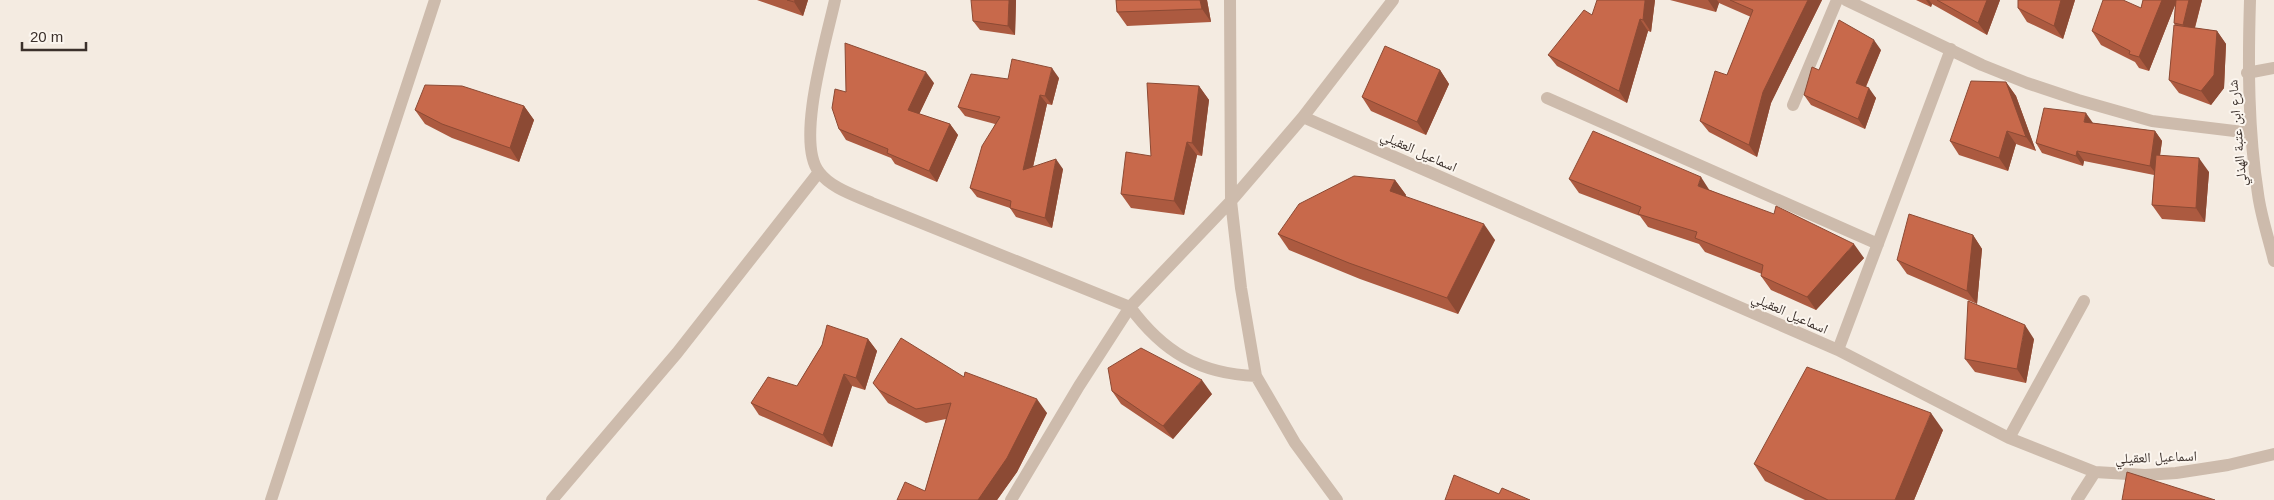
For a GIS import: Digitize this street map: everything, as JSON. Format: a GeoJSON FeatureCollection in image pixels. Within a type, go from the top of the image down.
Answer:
{"type":"FeatureCollection","features":[{"type":"Feature","properties":{"kind":"street"},"geometry":{"type":"LineString","coordinates":[[271,500],[435,0]]}},
{"type":"Feature","properties":{"kind":"street"},"geometry":{"type":"LineString","coordinates":[[835,0],[818,76],[809,130],[811,149],[819,172],[833,185],[872,203],[1130,308],[1152,334],[1193,363],[1205,369],[1225,374],[1256,376]]}},
{"type":"Feature","properties":{"kind":"street"},"geometry":{"type":"LineString","coordinates":[[1230,0],[1231,201],[1241,288],[1256,376],[1295,443],[1337,500]]}},
{"type":"Feature","properties":{"kind":"street"},"geometry":{"type":"LineString","coordinates":[[1012,500],[1079,386],[1130,308],[1231,201],[1303,117],[1393,0]]}},
{"type":"Feature","properties":{"kind":"street"},"geometry":{"type":"LineString","coordinates":[[1793,105],[1837,0]]}},
{"type":"Feature","properties":{"kind":"street"},"geometry":{"type":"LineString","coordinates":[[1846,0],[1982,65],[2027,83],[2131,115],[2168,123],[2251,133]]}},
{"type":"Feature","properties":{"kind":"street","name":"شارع ابن عتبة الهذلي"},"geometry":{"type":"LineString","coordinates":[[2250,0],[2247,73],[2251,133],[2258,196],[2274,261]]}},
{"type":"Feature","properties":{"kind":"street"},"geometry":{"type":"LineString","coordinates":[[1838,350],[1951,49]]}},
{"type":"Feature","properties":{"kind":"street"},"geometry":{"type":"LineString","coordinates":[[2247,73],[2274,68]]}},
{"type":"Feature","properties":{"kind":"street"},"geometry":{"type":"LineString","coordinates":[[1547,98],[1878,244]]}},
{"type":"Feature","properties":{"kind":"street","name":"اسماعيل العقيلي"},"geometry":{"type":"LineString","coordinates":[[1303,117],[1838,350],[2009,438],[2095,472],[2145,475],[2176,473],[2228,466],[2274,454]]}},
{"type":"Feature","properties":{"kind":"street"},"geometry":{"type":"LineString","coordinates":[[552,500],[677,353],[819,172]]}},
{"type":"Feature","properties":{"kind":"street"},"geometry":{"type":"LineString","coordinates":[[2009,438],[2084,302]]}},
{"type":"Feature","properties":{"kind":"street"},"geometry":{"type":"LineString","coordinates":[[2077,500],[2095,472]]}},
{"type":"Feature","properties":{"kind":"building"},"geometry":{"type":"Polygon","coordinates":[[[971,0],[1009,0],[1008,26],[973,21],[971,0]]]}},
{"type":"Feature","properties":{"kind":"building"},"geometry":{"type":"Polygon","coordinates":[[[1116,0],[1200,0],[1202,9],[1117,12],[1116,0]]]}},
{"type":"Feature","properties":{"kind":"building"},"geometry":{"type":"Polygon","coordinates":[[[1597,0],[1645,0],[1643,20],[1640,19],[1619,91],[1548,55],[1584,10],[1592,15],[1597,0]]]}},
{"type":"Feature","properties":{"kind":"building"},"geometry":{"type":"Polygon","coordinates":[[[1730,0],[1808,0],[1763,92],[1749,145],[1700,121],[1715,71],[1727,75],[1753,10],[1730,0]]]}},
{"type":"Feature","properties":{"kind":"building"},"geometry":{"type":"Polygon","coordinates":[[[1937,0],[1987,0],[1978,23],[1937,0]]]}},
{"type":"Feature","properties":{"kind":"building"},"geometry":{"type":"Polygon","coordinates":[[[2018,0],[2061,0],[2054,26],[2018,8],[2018,0]]]}},
{"type":"Feature","properties":{"kind":"building"},"geometry":{"type":"Polygon","coordinates":[[[2103,0],[2123,0],[2141,8],[2143,0],[2162,0],[2139,57],[2129,54],[2130,51],[2092,31],[2103,0]]]}},
{"type":"Feature","properties":{"kind":"building"},"geometry":{"type":"Polygon","coordinates":[[[2176,0],[2189,0],[2183,25],[2174,23],[2176,0]]]}},
{"type":"Feature","properties":{"kind":"building"},"geometry":{"type":"Polygon","coordinates":[[[1839,20],[1874,40],[1856,83],[1869,88],[1858,119],[1804,95],[1812,67],[1819,70],[1839,20]]]}},
{"type":"Feature","properties":{"kind":"building"},"geometry":{"type":"Polygon","coordinates":[[[2174,25],[2217,31],[2214,75],[2201,91],[2169,80],[2174,25]]]}},
{"type":"Feature","properties":{"kind":"building"},"geometry":{"type":"Polygon","coordinates":[[[845,43],[926,72],[908,110],[950,124],[929,171],[887,153],[888,149],[839,129],[832,108],[835,89],[846,92],[845,43]]]}},
{"type":"Feature","properties":{"kind":"building"},"geometry":{"type":"Polygon","coordinates":[[[1385,46],[1440,70],[1417,122],[1362,97],[1385,46]]]}},
{"type":"Feature","properties":{"kind":"building"},"geometry":{"type":"Polygon","coordinates":[[[1012,59],[1052,68],[1045,96],[1040,95],[1023,170],[1056,159],[1045,218],[1010,208],[1011,201],[970,188],[982,146],[1000,117],[958,107],[971,74],[1008,79],[1012,59]]]}},
{"type":"Feature","properties":{"kind":"building"},"geometry":{"type":"Polygon","coordinates":[[[1971,81],[2006,82],[2026,137],[2007,131],[1999,158],[1950,141],[1971,81]]]}},
{"type":"Feature","properties":{"kind":"building"},"geometry":{"type":"Polygon","coordinates":[[[1147,83],[1199,86],[1192,143],[1187,142],[1174,201],[1121,194],[1126,152],[1151,156],[1147,83]]]}},
{"type":"Feature","properties":{"kind":"building"},"geometry":{"type":"Polygon","coordinates":[[[425,85],[462,86],[524,106],[510,148],[442,124],[415,110],[425,85]]]}},
{"type":"Feature","properties":{"kind":"building"},"geometry":{"type":"Polygon","coordinates":[[[2044,108],[2086,113],[2084,122],[2155,131],[2150,166],[2077,151],[2076,156],[2036,143],[2044,108]]]}},
{"type":"Feature","properties":{"kind":"building"},"geometry":{"type":"Polygon","coordinates":[[[1593,131],[1701,177],[1698,186],[1774,214],[1776,206],[1854,244],[1807,297],[1761,276],[1763,265],[1695,238],[1697,232],[1638,214],[1641,207],[1569,179],[1593,131]]]}},
{"type":"Feature","properties":{"kind":"building"},"geometry":{"type":"Polygon","coordinates":[[[2156,155],[2199,158],[2196,208],[2152,205],[2156,155]]]}},
{"type":"Feature","properties":{"kind":"building"},"geometry":{"type":"Polygon","coordinates":[[[1354,176],[1395,180],[1390,191],[1484,224],[1447,298],[1349,263],[1278,234],[1299,204],[1354,176]]]}},
{"type":"Feature","properties":{"kind":"building"},"geometry":{"type":"Polygon","coordinates":[[[1909,214],[1973,235],[1967,291],[1897,260],[1909,214]]]}},
{"type":"Feature","properties":{"kind":"building"},"geometry":{"type":"Polygon","coordinates":[[[1968,301],[2025,325],[2017,369],[1965,359],[1968,301]]]}},
{"type":"Feature","properties":{"kind":"building"},"geometry":{"type":"Polygon","coordinates":[[[827,325],[868,339],[856,378],[844,374],[823,435],[751,403],[768,377],[797,386],[822,345],[827,325]]]}},
{"type":"Feature","properties":{"kind":"building"},"geometry":{"type":"Polygon","coordinates":[[[901,338],[964,377],[965,372],[1037,399],[1007,458],[978,500],[897,500],[905,482],[925,491],[951,403],[916,409],[879,390],[873,383],[901,338]]]}},
{"type":"Feature","properties":{"kind":"building"},"geometry":{"type":"Polygon","coordinates":[[[1141,348],[1202,380],[1163,426],[1112,391],[1108,368],[1141,348]]]}},
{"type":"Feature","properties":{"kind":"building"},"geometry":{"type":"Polygon","coordinates":[[[1807,367],[1931,413],[1895,500],[1828,500],[1754,464],[1807,367]]]}},
{"type":"Feature","properties":{"kind":"building"},"geometry":{"type":"Polygon","coordinates":[[[2127,472],[2215,500],[2122,500],[2127,472]]]}},
{"type":"Feature","properties":{"kind":"building"},"geometry":{"type":"Polygon","coordinates":[[[1454,475],[1499,494],[1502,488],[1530,500],[1445,500],[1454,475]]]}}]}
